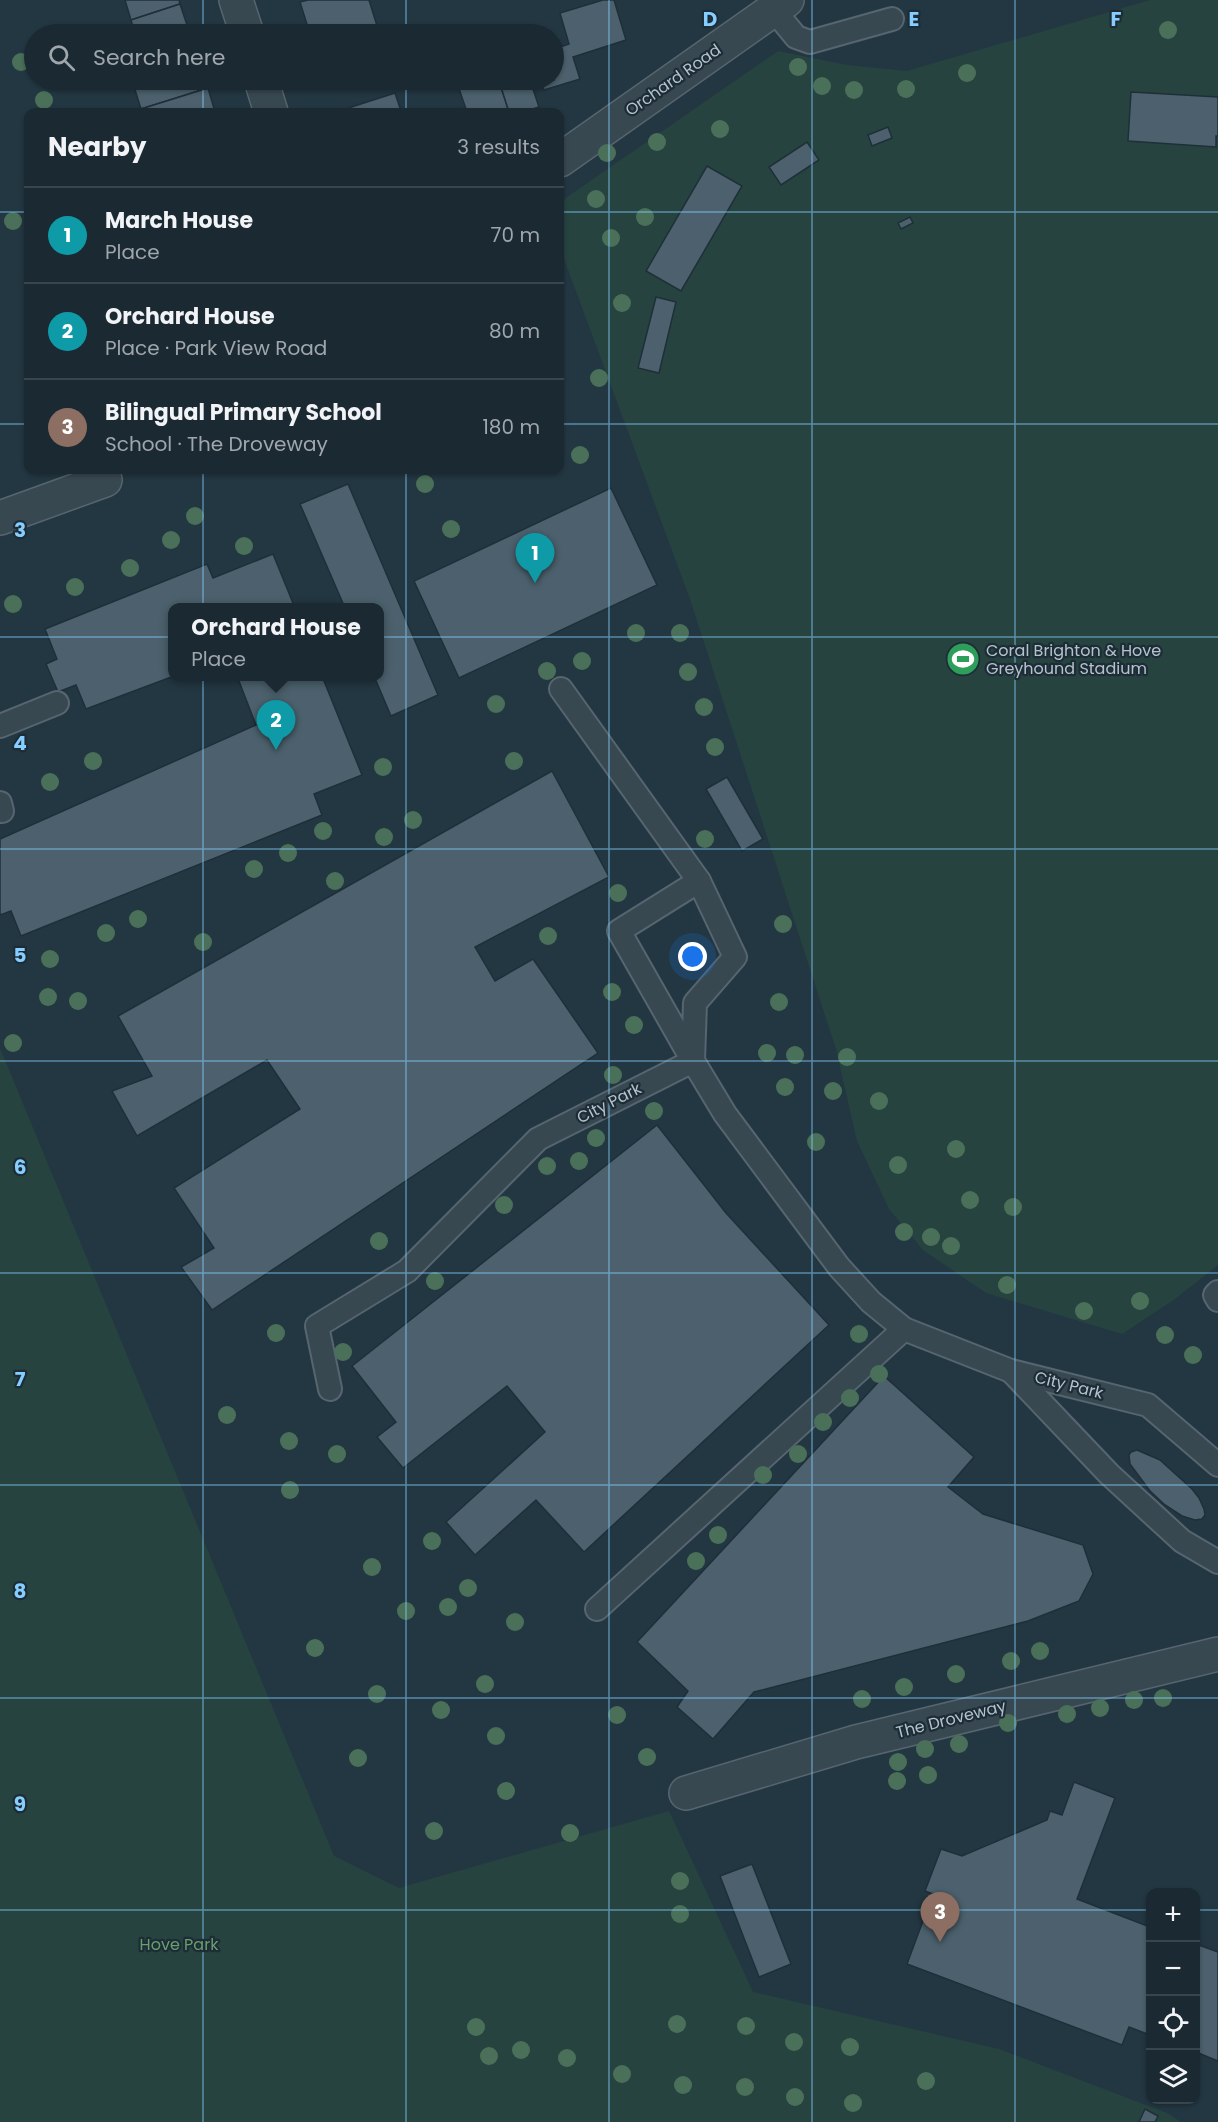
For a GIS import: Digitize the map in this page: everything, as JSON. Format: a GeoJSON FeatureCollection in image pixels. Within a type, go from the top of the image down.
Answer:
{"type":"FeatureCollection","features":[{"type":"Feature","properties":{"kind":"street"},"geometry":{"type":"LineString","coordinates":[[236,0],[244,24]]}},
{"type":"Feature","properties":{"kind":"street","name":"Orchard Road"},"geometry":{"type":"LineString","coordinates":[[564,157],[780,5]]}},
{"type":"Feature","properties":{"kind":"street"},"geometry":{"type":"LineString","coordinates":[[264,90],[271,108]]}},
{"type":"Feature","properties":{"kind":"street"},"geometry":{"type":"LineString","coordinates":[[0,518],[114,474]]}},
{"type":"Feature","properties":{"kind":"street","name":"The Droveway"},"geometry":{"type":"LineString","coordinates":[[686,1793],[856,1742],[1218,1654]]}},
{"type":"Feature","properties":{"kind":"lane"},"geometry":{"type":"LineString","coordinates":[[780,5],[796,37],[810,42],[892,19]]}},
{"type":"Feature","properties":{"kind":"lane"},"geometry":{"type":"LineString","coordinates":[[561,689],[699,881],[735,957],[695,1003],[693,1061]]}},
{"type":"Feature","properties":{"kind":"lane"},"geometry":{"type":"LineString","coordinates":[[0,726],[57,703]]}},
{"type":"Feature","properties":{"kind":"lane"},"geometry":{"type":"LineString","coordinates":[[693,1061],[620,931],[699,881]]}},
{"type":"Feature","properties":{"kind":"lane","name":"City Park"},"geometry":{"type":"LineString","coordinates":[[330,1389],[317,1326],[407,1271],[538,1138],[693,1061],[725,1114],[839,1267],[871,1302],[904,1329],[1011,1371],[1148,1405],[1218,1465]]}},
{"type":"Feature","properties":{"kind":"lane"},"geometry":{"type":"LineString","coordinates":[[1218,1292],[1215,1295],[1218,1300]]}},
{"type":"Feature","properties":{"kind":"lane"},"geometry":{"type":"LineString","coordinates":[[597,1610],[904,1329]]}},
{"type":"Feature","properties":{"kind":"lane"},"geometry":{"type":"LineString","coordinates":[[1011,1371],[1109,1474],[1182,1541],[1218,1562]]}},
{"type":"Feature","properties":{"kind":"green space","name":"Coral Brighton & Hove Greyhound Stadium"},"geometry":{"type":"Polygon","coordinates":[[[1150,0],[1218,0],[1218,1265],[1175,1299],[1122,1334],[986,1293],[923,1250],[889,1209],[857,1141],[836,1049],[690,599],[564,259],[564,199],[778,51],[847,65],[907,71],[1150,0]]]}},
{"type":"Feature","properties":{"kind":"green space","name":"Hove Park"},"geometry":{"type":"Polygon","coordinates":[[[0,1048],[334,1856],[399,1888],[669,1811],[753,1992],[999,2049],[1167,2113],[1181,2122],[0,2122],[0,1048]]]}},
{"type":"Feature","properties":{"kind":"building"},"geometry":{"type":"Polygon","coordinates":[[[125,0],[179,0],[180,4],[131,20],[125,0]]]}},
{"type":"Feature","properties":{"kind":"building"},"geometry":{"type":"Polygon","coordinates":[[[369,0],[376,24],[307,24],[300,2],[369,0]]]}},
{"type":"Feature","properties":{"kind":"building"},"geometry":{"type":"Polygon","coordinates":[[[603,0],[614,0],[626,40],[573,57],[580,79],[564,84],[564,46],[569,44],[560,13],[603,0]]]}},
{"type":"Feature","properties":{"kind":"building"},"geometry":{"type":"Polygon","coordinates":[[[180,4],[187,24],[132,24],[131,20],[180,4]]]}},
{"type":"Feature","properties":{"kind":"building"},"geometry":{"type":"Polygon","coordinates":[[[135,90],[202,90],[144,108],[141,108],[135,90]]]}},
{"type":"Feature","properties":{"kind":"building"},"geometry":{"type":"Polygon","coordinates":[[[202,90],[209,90],[214,108],[144,108],[202,90]]]}},
{"type":"Feature","properties":{"kind":"building"},"geometry":{"type":"Polygon","coordinates":[[[459,90],[502,90],[508,108],[466,108],[459,90]]]}},
{"type":"Feature","properties":{"kind":"building"},"geometry":{"type":"Polygon","coordinates":[[[502,90],[533,90],[539,107],[508,108],[502,90]]]}},
{"type":"Feature","properties":{"kind":"building"},"geometry":{"type":"Polygon","coordinates":[[[1131,92],[1218,97],[1216,147],[1128,141],[1131,92]]]}},
{"type":"Feature","properties":{"kind":"building"},"geometry":{"type":"Polygon","coordinates":[[[395,93],[400,108],[348,108],[395,93]]]}},
{"type":"Feature","properties":{"kind":"building"},"geometry":{"type":"Polygon","coordinates":[[[888,127],[892,138],[872,146],[868,135],[888,127]]]}},
{"type":"Feature","properties":{"kind":"building"},"geometry":{"type":"Polygon","coordinates":[[[807,142],[819,160],[781,185],[769,167],[807,142]]]}},
{"type":"Feature","properties":{"kind":"building"},"geometry":{"type":"Polygon","coordinates":[[[707,166],[742,186],[681,291],[646,271],[707,166]]]}},
{"type":"Feature","properties":{"kind":"building"},"geometry":{"type":"Polygon","coordinates":[[[910,217],[913,223],[901,229],[898,223],[910,217]]]}},
{"type":"Feature","properties":{"kind":"building"},"geometry":{"type":"Polygon","coordinates":[[[656,297],[676,302],[659,373],[638,368],[656,297]]]}},
{"type":"Feature","properties":{"kind":"building"},"geometry":{"type":"Polygon","coordinates":[[[348,484],[438,695],[391,716],[376,681],[384,681],[384,603],[343,603],[300,504],[348,484]]]}},
{"type":"Feature","properties":{"kind":"building"},"geometry":{"type":"Polygon","coordinates":[[[611,488],[657,585],[459,678],[414,581],[611,488]]]}},
{"type":"Feature","properties":{"kind":"building"},"geometry":{"type":"Polygon","coordinates":[[[273,554],[293,603],[168,603],[168,678],[86,709],[76,685],[58,692],[46,664],[57,659],[45,629],[207,564],[213,578],[273,554]]]}},
{"type":"Feature","properties":{"kind":"building"},"geometry":{"type":"Polygon","coordinates":[[[239,681],[324,681],[362,775],[314,794],[322,815],[21,936],[11,911],[0,915],[0,839],[256,725],[239,681]]]}},
{"type":"Feature","properties":{"kind":"building"},"geometry":{"type":"Polygon","coordinates":[[[552,771],[609,877],[475,947],[495,981],[533,959],[598,1053],[212,1310],[181,1267],[214,1248],[174,1188],[300,1109],[267,1060],[137,1136],[112,1091],[152,1076],[118,1016],[552,771]]]}},
{"type":"Feature","properties":{"kind":"building"},"geometry":{"type":"Polygon","coordinates":[[[727,777],[763,839],[742,851],[706,789],[727,777]]]}},
{"type":"Feature","properties":{"kind":"building"},"geometry":{"type":"Polygon","coordinates":[[[657,1125],[726,1213],[829,1325],[584,1552],[536,1500],[475,1555],[446,1522],[545,1432],[507,1386],[403,1468],[377,1437],[396,1422],[352,1366],[657,1125]]]}},
{"type":"Feature","properties":{"kind":"building"},"geometry":{"type":"Polygon","coordinates":[[[884,1376],[974,1457],[948,1487],[983,1514],[1083,1545],[1093,1574],[1079,1601],[1028,1621],[754,1692],[713,1739],[677,1707],[688,1691],[637,1642],[884,1376]]]}},
{"type":"Feature","properties":{"kind":"building"},"geometry":{"type":"Polygon","coordinates":[[[1137,1450],[1160,1460],[1192,1489],[1204,1509],[1205,1515],[1202,1519],[1195,1520],[1182,1516],[1150,1491],[1130,1464],[1129,1455],[1137,1450]]]}},
{"type":"Feature","properties":{"kind":"building"},"geometry":{"type":"Polygon","coordinates":[[[1074,1782],[1115,1798],[1077,1899],[1146,1925],[1146,2033],[1129,2027],[1122,2045],[907,1964],[933,1894],[925,1891],[941,1849],[962,1856],[1047,1820],[1050,1811],[1062,1815],[1074,1782]]]}},
{"type":"Feature","properties":{"kind":"building"},"geometry":{"type":"Polygon","coordinates":[[[752,1864],[791,1964],[759,1977],[720,1876],[752,1864]]]}},
{"type":"Feature","properties":{"kind":"building"},"geometry":{"type":"Polygon","coordinates":[[[1200,1945],[1218,1952],[1218,2061],[1200,2054],[1200,1945]]]}},
{"type":"Feature","properties":{"kind":"building"},"geometry":{"type":"Polygon","coordinates":[[[1145,2109],[1158,2116],[1155,2122],[1139,2122],[1145,2109]]]}},
{"type":"Feature","properties":{"kind":"place","name":"March House"},"geometry":{"type":"Point","coordinates":[535,583]}},
{"type":"Feature","properties":{"kind":"place","name":"Coral Brighton & Hove Greyhound Stadium"},"geometry":{"type":"Point","coordinates":[963,659]}},
{"type":"Feature","properties":{"kind":"place","name":"Orchard House"},"geometry":{"type":"Point","coordinates":[276,750]}},
{"type":"Feature","properties":{"kind":"place","name":"Bilingual Primary School"},"geometry":{"type":"Point","coordinates":[940,1942]}}]}
